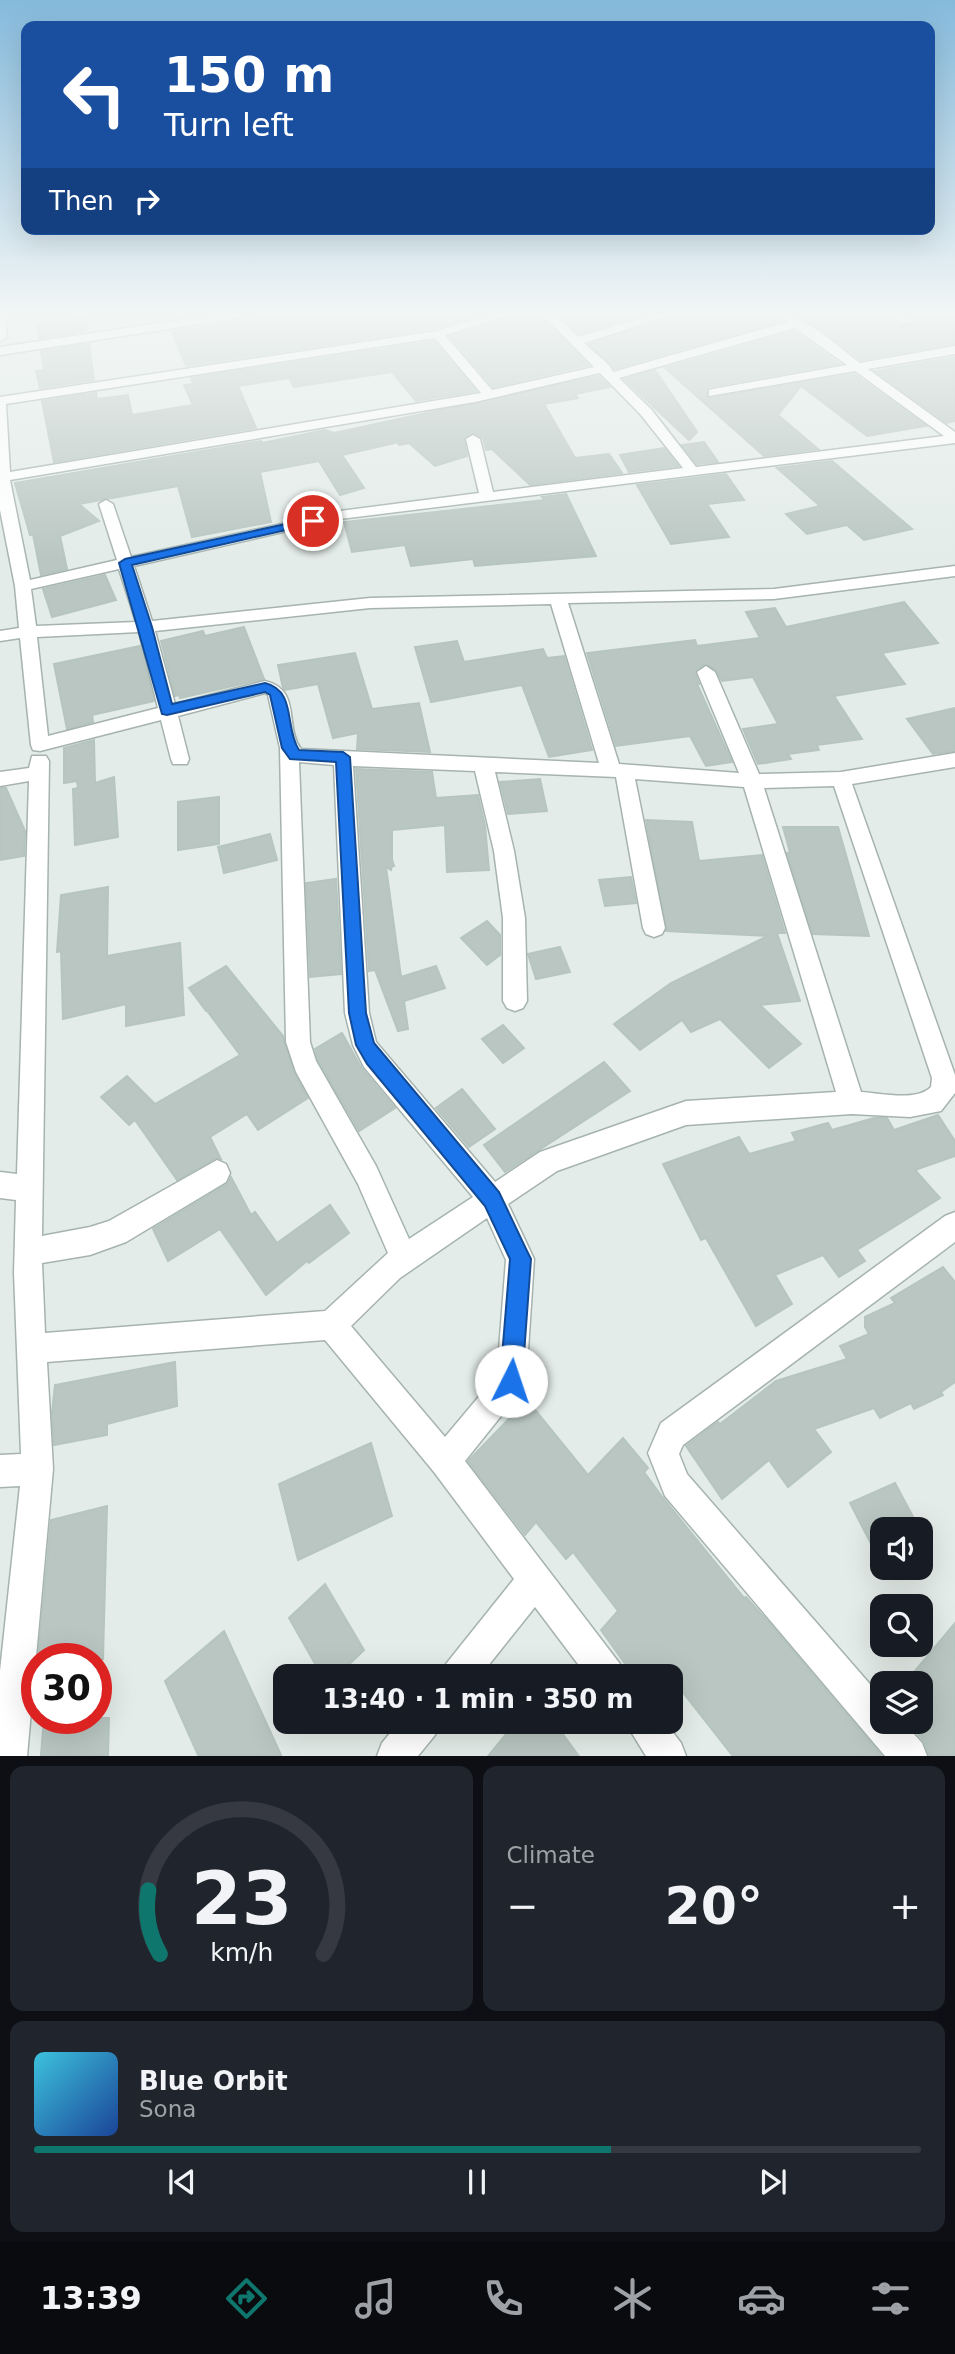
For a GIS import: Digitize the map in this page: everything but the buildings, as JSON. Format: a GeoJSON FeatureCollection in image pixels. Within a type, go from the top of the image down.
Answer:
{"type":"FeatureCollection","features":[{"type":"Feature","properties":{"kind":"street"},"geometry":{"type":"LineString","coordinates":[[9,1755],[37,1469],[28,1252],[40,745],[23,586],[7,542],[2,494],[0,403],[45,396]]}},
{"type":"Feature","properties":{"kind":"street"},"geometry":{"type":"LineString","coordinates":[[3,477],[483,396]]}},
{"type":"Feature","properties":{"kind":"street"},"geometry":{"type":"LineString","coordinates":[[631,396],[694,472]]}},
{"type":"Feature","properties":{"kind":"street"},"geometry":{"type":"LineString","coordinates":[[897,396],[955,438]]}},
{"type":"Feature","properties":{"kind":"street"},"geometry":{"type":"LineString","coordinates":[[23,586],[340,515],[955,438]]}},
{"type":"Feature","properties":{"kind":"street"},"geometry":{"type":"LineString","coordinates":[[472,439],[487,496]]}},
{"type":"Feature","properties":{"kind":"street"},"geometry":{"type":"LineString","coordinates":[[106,504],[146,627],[180,759]]}},
{"type":"Feature","properties":{"kind":"street"},"geometry":{"type":"LineString","coordinates":[[0,636],[29,632],[146,627],[370,603],[774,594],[955,571]]}},
{"type":"Feature","properties":{"kind":"street"},"geometry":{"type":"LineString","coordinates":[[558,599],[617,770],[654,928]]}},
{"type":"Feature","properties":{"kind":"street"},"geometry":{"type":"LineString","coordinates":[[706,672],[752,781],[852,1103]]}},
{"type":"Feature","properties":{"kind":"street"},"geometry":{"type":"LineString","coordinates":[[40,745],[256,688],[273,689],[277,694],[289,748],[298,1042],[305,1063],[367,1175],[404,1258]]}},
{"type":"Feature","properties":{"kind":"street"},"geometry":{"type":"LineString","coordinates":[[289,748],[295,755],[306,757],[617,770],[752,781],[841,779],[955,760]]}},
{"type":"Feature","properties":{"kind":"street"},"geometry":{"type":"LineString","coordinates":[[343,757],[357,1013],[365,1045],[373,1059],[492,1199],[520,1259],[511,1381],[445,1461]]}},
{"type":"Feature","properties":{"kind":"street"},"geometry":{"type":"LineString","coordinates":[[483,763],[504,851],[514,918],[516,1001]]}},
{"type":"Feature","properties":{"kind":"street"},"geometry":{"type":"LineString","coordinates":[[0,779],[38,773]]}},
{"type":"Feature","properties":{"kind":"street"},"geometry":{"type":"LineString","coordinates":[[32,1349],[331,1325],[390,1268],[549,1161],[686,1113],[852,1103],[911,1107],[932,1103],[943,1092],[944,1078],[841,779]]}},
{"type":"Feature","properties":{"kind":"street"},"geometry":{"type":"LineString","coordinates":[[28,1252],[90,1241],[116,1232],[217,1173]]}},
{"type":"Feature","properties":{"kind":"street"},"geometry":{"type":"LineString","coordinates":[[0,1185],[31,1189]]}},
{"type":"Feature","properties":{"kind":"street"},"geometry":{"type":"LineString","coordinates":[[909,1755],[676,1485],[663,1453],[671,1434],[955,1225]]}},
{"type":"Feature","properties":{"kind":"street"},"geometry":{"type":"LineString","coordinates":[[331,1325],[445,1461],[599,1664]]}},
{"type":"Feature","properties":{"kind":"street"},"geometry":{"type":"LineString","coordinates":[[0,1471],[37,1469]]}},
{"type":"Feature","properties":{"kind":"street"},"geometry":{"type":"LineString","coordinates":[[468,1664],[535,1580]]}},
{"type":"Feature","properties":{"kind":"street"},"geometry":{"type":"LineString","coordinates":[[395,1755],[412,1734]]}},
{"type":"Feature","properties":{"kind":"street"},"geometry":{"type":"LineString","coordinates":[[652,1734],[668,1755]]}},
{"type":"Feature","properties":{"kind":"route"},"geometry":{"type":"LineString","coordinates":[[313,521],[125,563],[146,627],[167,710],[256,688],[273,689],[277,694],[289,748],[295,755],[343,757],[357,1013],[365,1045],[373,1059],[492,1199],[520,1259],[511,1381]]}}]}
